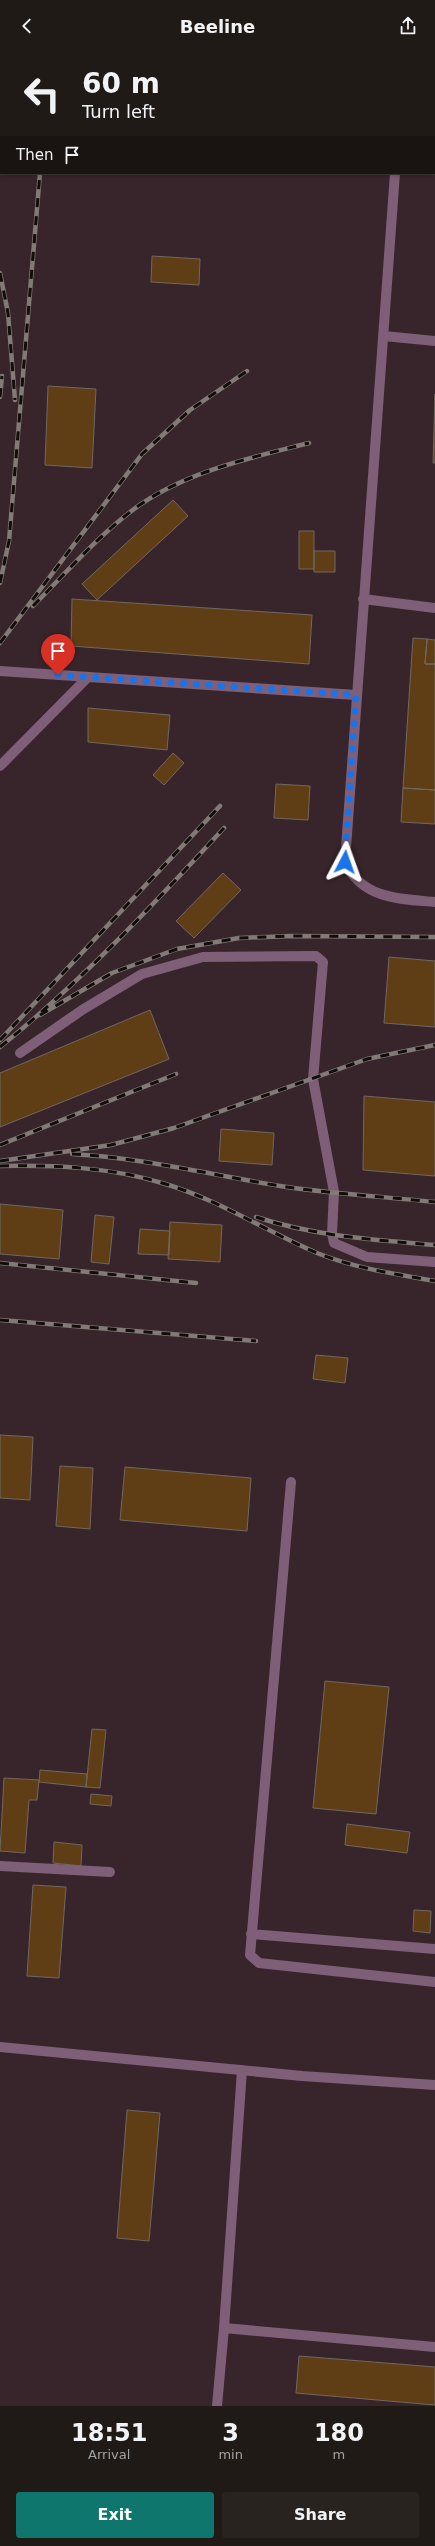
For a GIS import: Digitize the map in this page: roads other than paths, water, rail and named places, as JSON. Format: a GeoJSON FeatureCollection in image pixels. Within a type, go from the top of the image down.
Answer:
{"type":"FeatureCollection","features":[{"type":"Feature","properties":{"kind":"lane"},"geometry":{"type":"LineString","coordinates":[[395,174],[345,862],[351,876],[368,891],[402,900],[435,902]]}},
{"type":"Feature","properties":{"kind":"lane"},"geometry":{"type":"LineString","coordinates":[[384,336],[435,341]]}},
{"type":"Feature","properties":{"kind":"lane"},"geometry":{"type":"LineString","coordinates":[[363,599],[435,608]]}},
{"type":"Feature","properties":{"kind":"lane"},"geometry":{"type":"LineString","coordinates":[[0,671],[356,695]]}},
{"type":"Feature","properties":{"kind":"lane"},"geometry":{"type":"LineString","coordinates":[[0,766],[88,677]]}},
{"type":"Feature","properties":{"kind":"lane"},"geometry":{"type":"LineString","coordinates":[[20,1052],[82,1010],[142,974],[203,958],[316,956],[323,962],[313,1079],[334,1192],[332,1234],[334,1243],[367,1257],[435,1262]]}},
{"type":"Feature","properties":{"kind":"lane"},"geometry":{"type":"LineString","coordinates":[[291,1482],[250,1955],[259,1963],[435,1982]]}},
{"type":"Feature","properties":{"kind":"lane"},"geometry":{"type":"LineString","coordinates":[[0,1866],[110,1872]]}},
{"type":"Feature","properties":{"kind":"lane"},"geometry":{"type":"LineString","coordinates":[[252,1934],[435,1949]]}},
{"type":"Feature","properties":{"kind":"lane"},"geometry":{"type":"LineString","coordinates":[[0,2047],[242,2070],[435,2085]]}},
{"type":"Feature","properties":{"kind":"lane"},"geometry":{"type":"LineString","coordinates":[[217,2406],[242,2070]]}},
{"type":"Feature","properties":{"kind":"lane"},"geometry":{"type":"LineString","coordinates":[[224,2328],[435,2347]]}},
{"type":"Feature","properties":{"kind":"railway"},"geometry":{"type":"LineString","coordinates":[[0,583],[9,541],[40,174]]}},
{"type":"Feature","properties":{"kind":"railway"},"geometry":{"type":"LineString","coordinates":[[0,273],[8,313],[15,400]]}},
{"type":"Feature","properties":{"kind":"railway"},"geometry":{"type":"LineString","coordinates":[[0,643],[142,454],[190,410],[247,371]]}},
{"type":"Feature","properties":{"kind":"railway"},"geometry":{"type":"LineString","coordinates":[[0,397],[2,376]]}},
{"type":"Feature","properties":{"kind":"railway"},"geometry":{"type":"LineString","coordinates":[[33,606],[107,531],[153,496],[174,485],[218,468],[264,454],[309,443]]}},
{"type":"Feature","properties":{"kind":"railway"},"geometry":{"type":"LineString","coordinates":[[0,1040],[220,806]]}},
{"type":"Feature","properties":{"kind":"railway"},"geometry":{"type":"LineString","coordinates":[[0,1047],[60,996],[116,942],[224,828]]}},
{"type":"Feature","properties":{"kind":"railway"},"geometry":{"type":"LineString","coordinates":[[40,1015],[112,973],[177,949],[239,938],[291,936],[435,937]]}},
{"type":"Feature","properties":{"kind":"railway"},"geometry":{"type":"LineString","coordinates":[[0,1161],[111,1145],[174,1128],[367,1059],[435,1045]]}},
{"type":"Feature","properties":{"kind":"railway"},"geometry":{"type":"LineString","coordinates":[[0,1145],[176,1074]]}},
{"type":"Feature","properties":{"kind":"railway"},"geometry":{"type":"LineString","coordinates":[[72,1154],[153,1163],[287,1187],[342,1194],[435,1202]]}},
{"type":"Feature","properties":{"kind":"railway"},"geometry":{"type":"LineString","coordinates":[[0,1166],[41,1166],[102,1170],[122,1173],[162,1183],[222,1206],[317,1253],[345,1263],[435,1281]]}},
{"type":"Feature","properties":{"kind":"railway"},"geometry":{"type":"LineString","coordinates":[[256,1217],[300,1229],[322,1233],[367,1239],[435,1245]]}},
{"type":"Feature","properties":{"kind":"railway"},"geometry":{"type":"LineString","coordinates":[[0,1263],[196,1283]]}},
{"type":"Feature","properties":{"kind":"railway"},"geometry":{"type":"LineString","coordinates":[[0,1320],[256,1341]]}}]}
